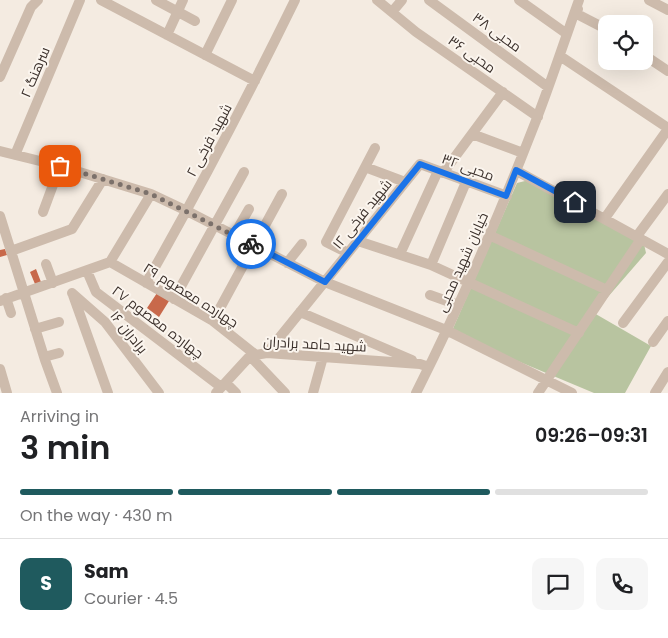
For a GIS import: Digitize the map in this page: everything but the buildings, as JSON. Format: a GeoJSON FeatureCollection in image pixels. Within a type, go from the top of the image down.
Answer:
{"type":"FeatureCollection","features":[{"type":"Feature","properties":{"kind":"street"},"geometry":{"type":"LineString","coordinates":[[0,77],[31,7],[38,0]]}},
{"type":"Feature","properties":{"kind":"street","name":"سرهنگ ۲"},"geometry":{"type":"LineString","coordinates":[[15,155],[80,0]]}},
{"type":"Feature","properties":{"kind":"street"},"geometry":{"type":"LineString","coordinates":[[101,0],[256,81]]}},
{"type":"Feature","properties":{"kind":"street"},"geometry":{"type":"LineString","coordinates":[[156,0],[195,21]]}},
{"type":"Feature","properties":{"kind":"street"},"geometry":{"type":"LineString","coordinates":[[167,35],[183,0]]}},
{"type":"Feature","properties":{"kind":"street"},"geometry":{"type":"LineString","coordinates":[[206,55],[232,0]]}},
{"type":"Feature","properties":{"kind":"street","name":"شهید فرخی ۲"},"geometry":{"type":"LineString","coordinates":[[146,283],[187,211],[256,81],[295,0]]}},
{"type":"Feature","properties":{"kind":"street","name":"محبی ۳۶"},"geometry":{"type":"LineString","coordinates":[[377,0],[416,32],[538,117]]}},
{"type":"Feature","properties":{"kind":"street"},"geometry":{"type":"LineString","coordinates":[[392,12],[402,0]]}},
{"type":"Feature","properties":{"kind":"street","name":"محبی ۳۸"},"geometry":{"type":"LineString","coordinates":[[429,0],[548,87]]}},
{"type":"Feature","properties":{"kind":"street"},"geometry":{"type":"LineString","coordinates":[[519,0],[567,34]]}},
{"type":"Feature","properties":{"kind":"street"},"geometry":{"type":"LineString","coordinates":[[575,13],[579,0]]}},
{"type":"Feature","properties":{"kind":"street"},"geometry":{"type":"LineString","coordinates":[[575,13],[585,0]]}},
{"type":"Feature","properties":{"kind":"street"},"geometry":{"type":"LineString","coordinates":[[649,0],[668,10]]}},
{"type":"Feature","properties":{"kind":"street"},"geometry":{"type":"LineString","coordinates":[[575,13],[598,26]]}},
{"type":"Feature","properties":{"kind":"street","name":"خیابان شهید محبی"},"geometry":{"type":"LineString","coordinates":[[418,393],[424,366],[446,330],[506,196],[538,117],[575,13]]}},
{"type":"Feature","properties":{"kind":"street"},"geometry":{"type":"LineString","coordinates":[[560,56],[668,128],[605,218]]}},
{"type":"Feature","properties":{"kind":"street"},"geometry":{"type":"LineString","coordinates":[[653,61],[668,71]]}},
{"type":"Feature","properties":{"kind":"street"},"geometry":{"type":"LineString","coordinates":[[400,254],[441,172],[503,92]]}},
{"type":"Feature","properties":{"kind":"street"},"geometry":{"type":"LineString","coordinates":[[472,134],[523,153]]}},
{"type":"Feature","properties":{"kind":"street"},"geometry":{"type":"LineString","coordinates":[[348,253],[326,242],[375,148]]}},
{"type":"Feature","properties":{"kind":"street"},"geometry":{"type":"LineString","coordinates":[[0,151],[60,166],[151,194],[325,282],[446,330],[572,393]]}},
{"type":"Feature","properties":{"kind":"street","name":"محبی ۳۲"},"geometry":{"type":"LineString","coordinates":[[420,164],[506,196]]}},
{"type":"Feature","properties":{"kind":"street","name":"شهید فرخی ۱۲"},"geometry":{"type":"LineString","coordinates":[[268,353],[420,164]]}},
{"type":"Feature","properties":{"kind":"street"},"geometry":{"type":"LineString","coordinates":[[43,212],[60,166]]}},
{"type":"Feature","properties":{"kind":"street"},"geometry":{"type":"LineString","coordinates":[[365,167],[405,182]]}},
{"type":"Feature","properties":{"kind":"street"},"geometry":{"type":"LineString","coordinates":[[516,170],[668,254]]}},
{"type":"Feature","properties":{"kind":"street"},"geometry":{"type":"LineString","coordinates":[[174,299],[244,172]]}},
{"type":"Feature","properties":{"kind":"street"},"geometry":{"type":"LineString","coordinates":[[11,251],[72,229],[102,179]]}},
{"type":"Feature","properties":{"kind":"street"},"geometry":{"type":"LineString","coordinates":[[431,265],[466,182]]}},
{"type":"Feature","properties":{"kind":"street"},"geometry":{"type":"LineString","coordinates":[[11,313],[3,300],[110,262],[151,194]]}},
{"type":"Feature","properties":{"kind":"street"},"geometry":{"type":"LineString","coordinates":[[213,322],[282,194]]}},
{"type":"Feature","properties":{"kind":"street"},"geometry":{"type":"LineString","coordinates":[[538,393],[579,333],[668,194]]}},
{"type":"Feature","properties":{"kind":"street"},"geometry":{"type":"LineString","coordinates":[[234,235],[249,209]]}},
{"type":"Feature","properties":{"kind":"street"},"geometry":{"type":"LineString","coordinates":[[0,216],[57,393]]}},
{"type":"Feature","properties":{"kind":"street"},"geometry":{"type":"LineString","coordinates":[[489,235],[607,290]]}},
{"type":"Feature","properties":{"kind":"street"},"geometry":{"type":"LineString","coordinates":[[358,241],[431,265],[579,333]]}},
{"type":"Feature","properties":{"kind":"street"},"geometry":{"type":"LineString","coordinates":[[286,263],[302,244]]}},
{"type":"Feature","properties":{"kind":"street","name":"چهارده معصوم ۲۹"},"geometry":{"type":"LineString","coordinates":[[110,262],[213,322],[253,356],[286,393]]}},
{"type":"Feature","properties":{"kind":"street"},"geometry":{"type":"LineString","coordinates":[[623,323],[668,262]]}},
{"type":"Feature","properties":{"kind":"street"},"geometry":{"type":"LineString","coordinates":[[46,264],[53,282]]}},
{"type":"Feature","properties":{"kind":"street","name":"چهارده معصوم ۲۷"},"geometry":{"type":"LineString","coordinates":[[87,271],[96,292],[221,388],[236,393]]}},
{"type":"Feature","properties":{"kind":"street"},"geometry":{"type":"LineString","coordinates":[[68,278],[108,393]]}},
{"type":"Feature","properties":{"kind":"street","name":"برادران ۱۶"},"geometry":{"type":"LineString","coordinates":[[72,293],[106,322],[159,393]]}},
{"type":"Feature","properties":{"kind":"street"},"geometry":{"type":"LineString","coordinates":[[430,295],[458,305]]}},
{"type":"Feature","properties":{"kind":"street"},"geometry":{"type":"LineString","coordinates":[[300,312],[424,366]]}},
{"type":"Feature","properties":{"kind":"street"},"geometry":{"type":"LineString","coordinates":[[653,342],[668,321]]}},
{"type":"Feature","properties":{"kind":"street"},"geometry":{"type":"LineString","coordinates":[[35,329],[59,322]]}},
{"type":"Feature","properties":{"kind":"street"},"geometry":{"type":"LineString","coordinates":[[34,364],[59,353]]}},
{"type":"Feature","properties":{"kind":"street","name":"شهید حامد برادران"},"geometry":{"type":"LineString","coordinates":[[221,388],[253,356],[268,353],[424,366]]}},
{"type":"Feature","properties":{"kind":"street"},"geometry":{"type":"LineString","coordinates":[[314,393],[323,357]]}},
{"type":"Feature","properties":{"kind":"street"},"geometry":{"type":"LineString","coordinates":[[0,369],[7,393]]}},
{"type":"Feature","properties":{"kind":"street"},"geometry":{"type":"LineString","coordinates":[[655,393],[668,372]]}},
{"type":"Feature","properties":{"kind":"green space"},"geometry":{"type":"Polygon","coordinates":[[[529,180],[644,244],[646,253],[594,313],[651,346],[625,393],[594,393],[451,333],[517,183],[529,180]]]}},
{"type":"Feature","properties":{"kind":"way so far"},"geometry":{"type":"LineString","coordinates":[[60,166],[151,194],[251,244]]}},
{"type":"Feature","properties":{"kind":"route"},"geometry":{"type":"LineString","coordinates":[[251,244],[325,282],[420,164],[506,196],[516,170],[575,202]]}}]}
